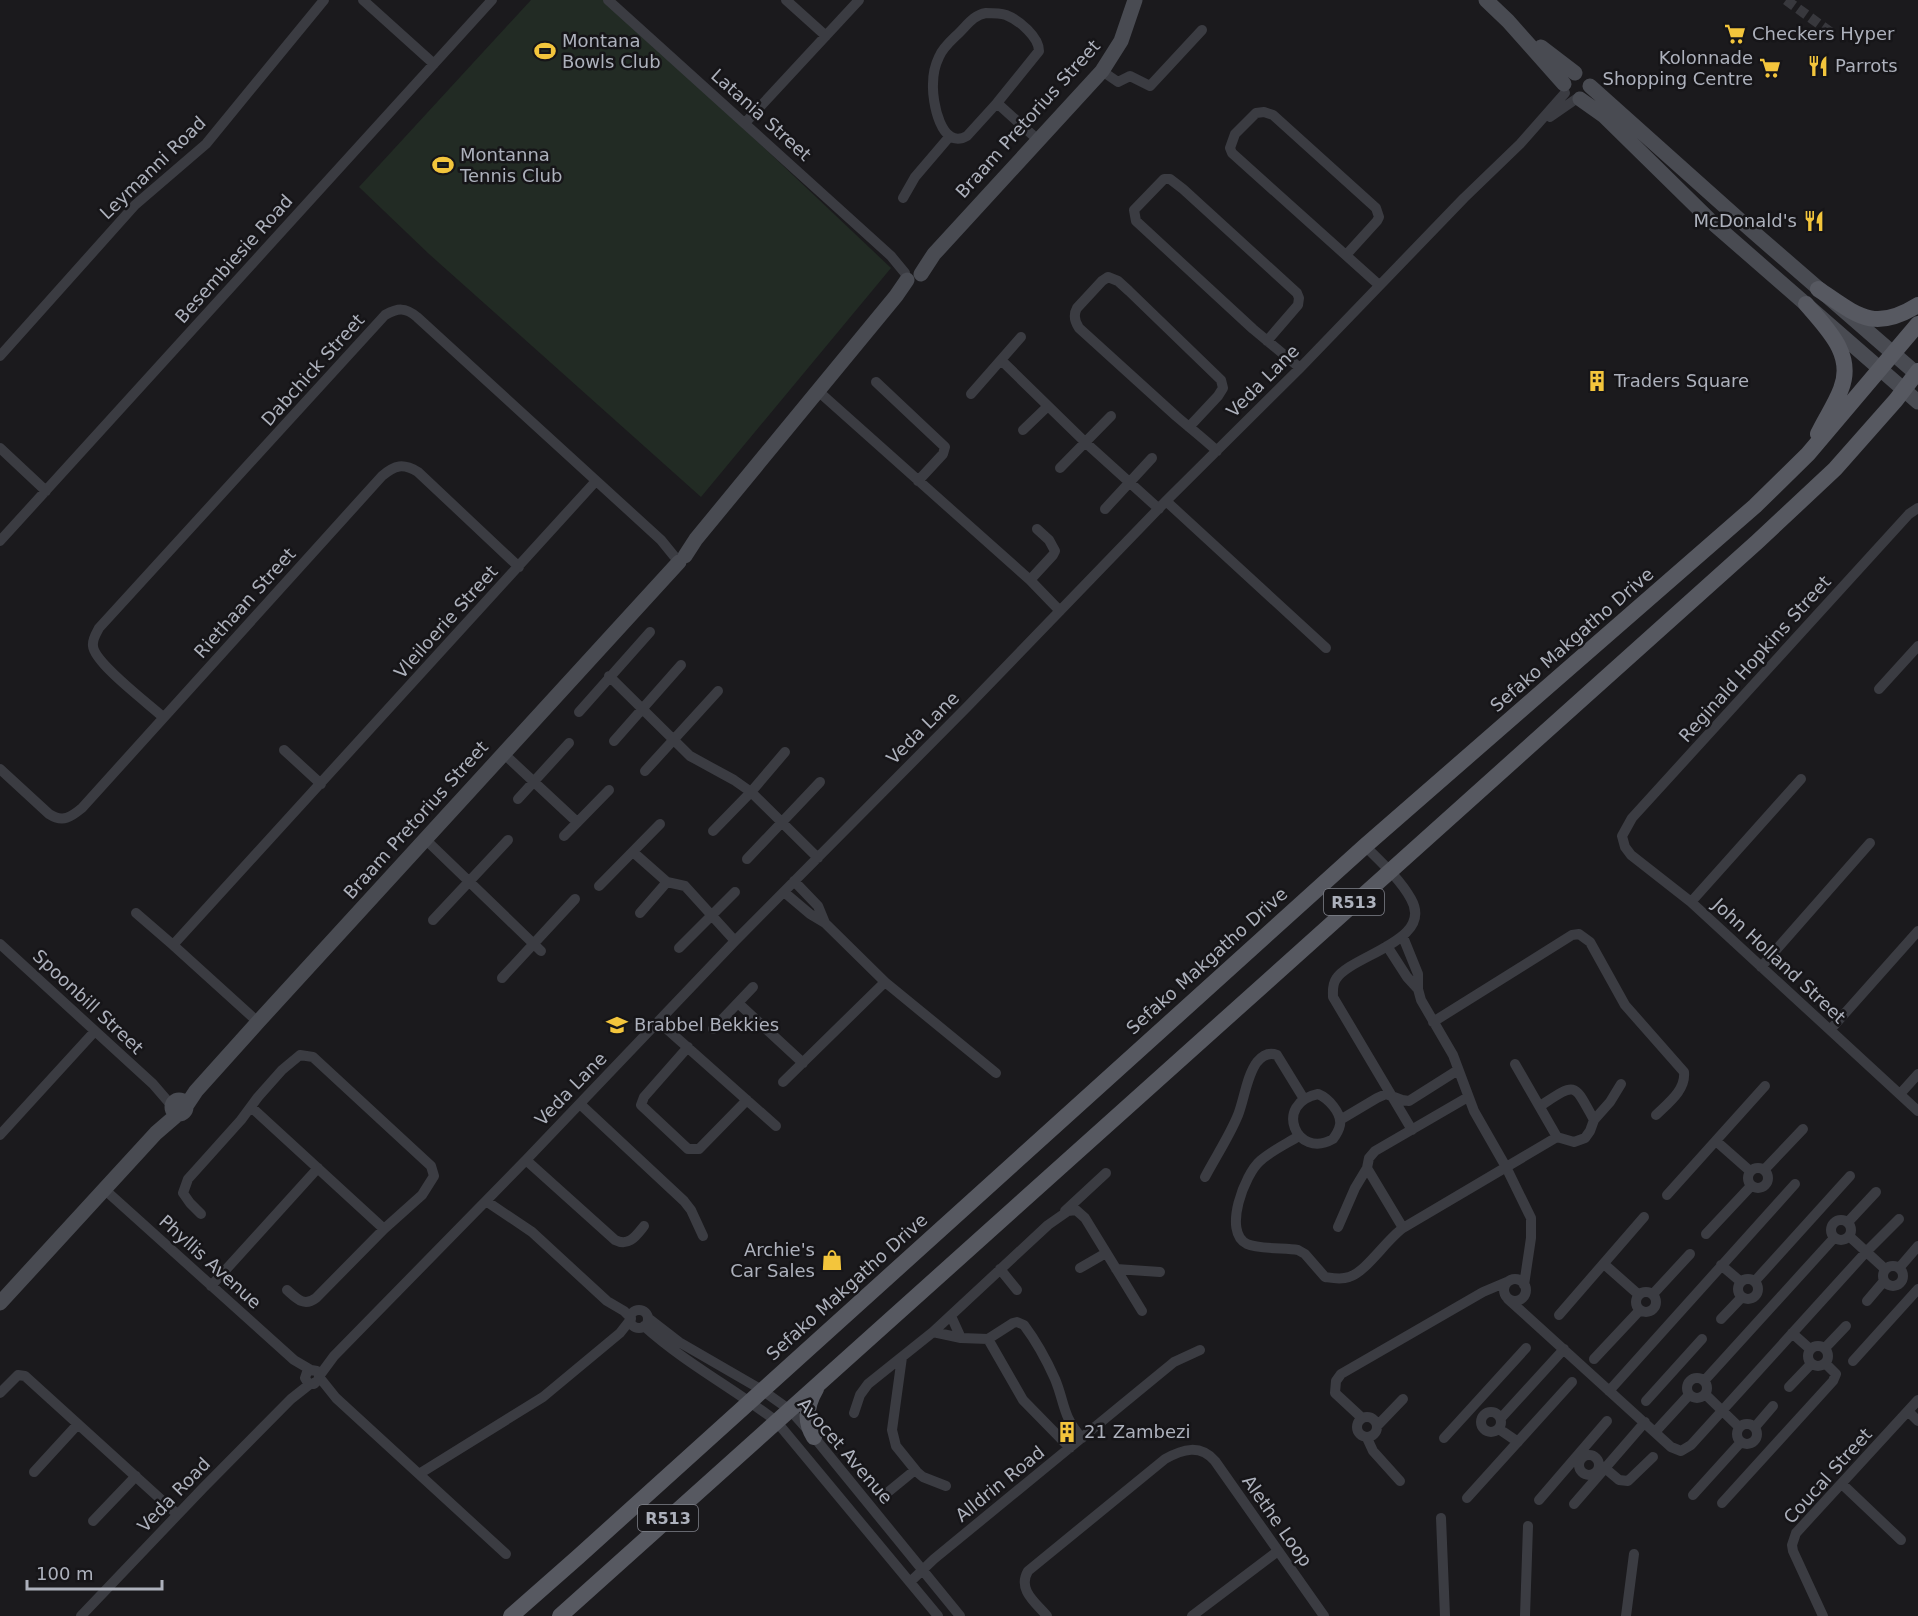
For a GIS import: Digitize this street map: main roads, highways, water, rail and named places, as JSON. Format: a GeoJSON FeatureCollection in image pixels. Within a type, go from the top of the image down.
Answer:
{"type":"FeatureCollection","features":[{"type":"Feature","properties":{"kind":"main road"},"geometry":{"type":"LineString","coordinates":[[1818,289],[1851,311],[1872,319],[1893,318],[1918,304]]}},
{"type":"Feature","properties":{"kind":"main road"},"geometry":{"type":"LineString","coordinates":[[1806,304],[1838,344],[1844,357],[1845,367],[1841,390],[1808,454]]}},
{"type":"Feature","properties":{"kind":"main road","name":"Sefako Makgatho Drive"},"geometry":{"type":"LineString","coordinates":[[511,1616],[1365,846],[1786,477],[1881,370],[1918,324]]}},
{"type":"Feature","properties":{"kind":"main road","name":"R513"},"geometry":{"type":"LineString","coordinates":[[560,1616],[1757,542],[1825,479],[1864,438],[1917,373]]}},
{"type":"Feature","properties":{"kind":"main road"},"geometry":{"type":"LineString","coordinates":[[814,1437],[809,1429],[808,1410],[815,1390],[826,1376]]}},
{"type":"Feature","properties":{"kind":"tunnel"},"geometry":{"type":"LineString","coordinates":[[1786,0],[1833,34]]}},
{"type":"Feature","properties":{"kind":"place","name":"Checkers Hyper"},"geometry":{"type":"Point","coordinates":[1735,34]}},
{"type":"Feature","properties":{"kind":"place","name":"Montana Bowls Club"},"geometry":{"type":"Point","coordinates":[545,51]}},
{"type":"Feature","properties":{"kind":"place","name":"Parrots"},"geometry":{"type":"Point","coordinates":[1818,66]}},
{"type":"Feature","properties":{"kind":"place","name":"Kolonnade Shopping Centre"},"geometry":{"type":"Point","coordinates":[1770,68]}},
{"type":"Feature","properties":{"kind":"place","name":"Montanna Tennis Club"},"geometry":{"type":"Point","coordinates":[443,165]}},
{"type":"Feature","properties":{"kind":"place","name":"McDonald's"},"geometry":{"type":"Point","coordinates":[1814,221]}},
{"type":"Feature","properties":{"kind":"place","name":"Traders Square"},"geometry":{"type":"Point","coordinates":[1597,381]}},
{"type":"Feature","properties":{"kind":"place","name":"Brabbel Bekkies"},"geometry":{"type":"Point","coordinates":[617,1025]}},
{"type":"Feature","properties":{"kind":"place","name":"Archie's Car Sales"},"geometry":{"type":"Point","coordinates":[832,1260]}},
{"type":"Feature","properties":{"kind":"place","name":"21 Zambezi"},"geometry":{"type":"Point","coordinates":[1067,1432]}}]}
